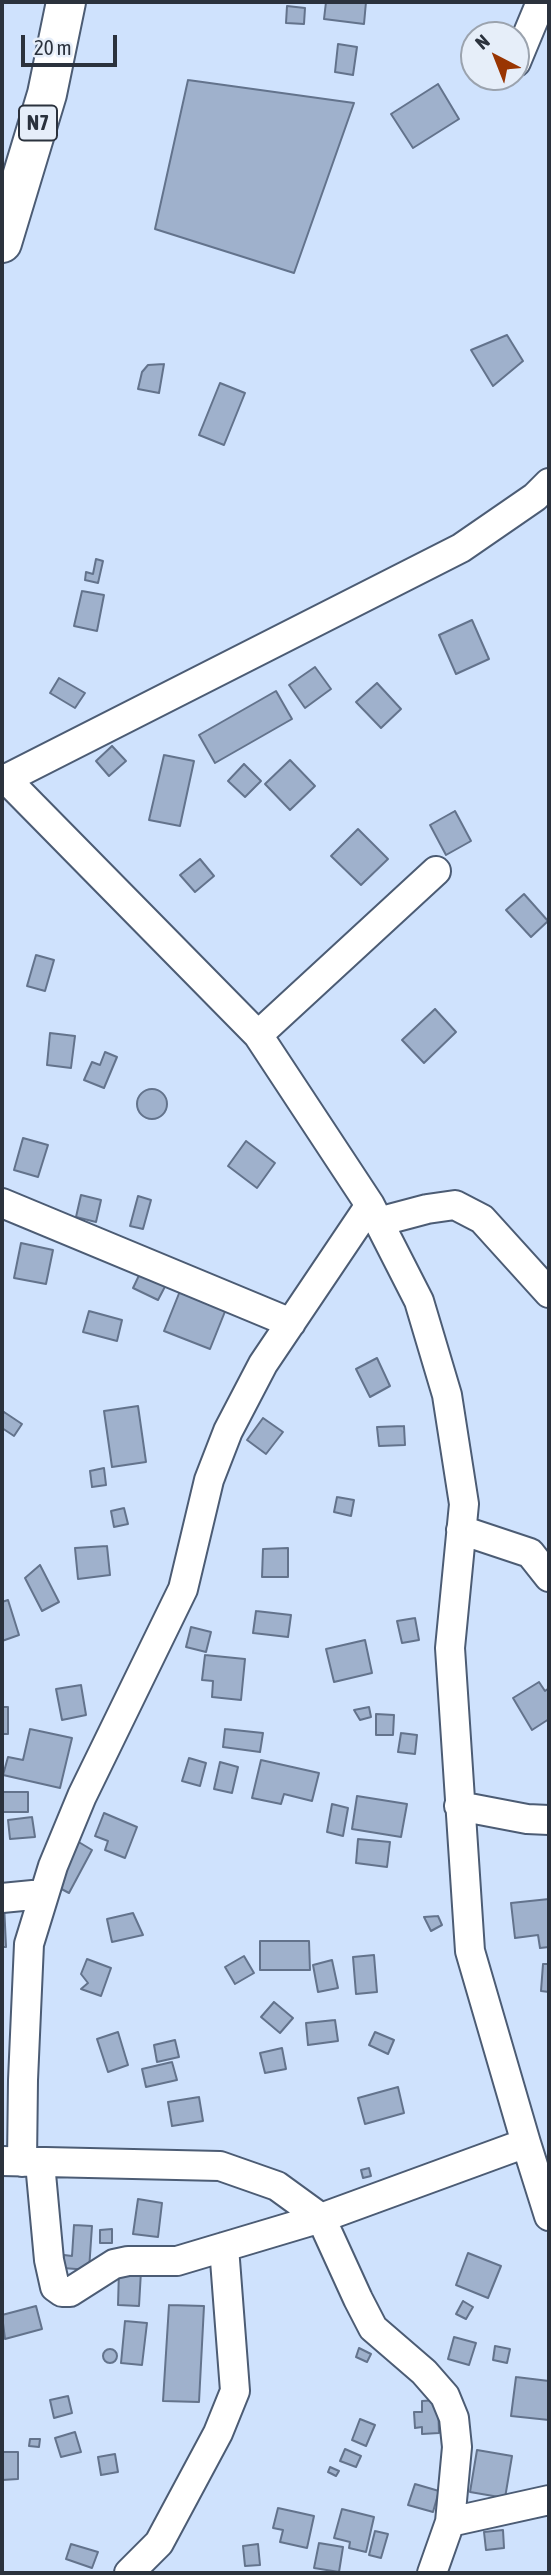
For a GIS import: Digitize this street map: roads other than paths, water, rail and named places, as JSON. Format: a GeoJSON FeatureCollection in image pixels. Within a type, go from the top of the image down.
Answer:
{"type":"FeatureCollection","features":[{"type":"Feature","properties":{"kind":"highway","name":"N7"},"geometry":{"type":"LineString","coordinates":[[2,243],[47,94],[65,2]]}},
{"type":"Feature","properties":{"kind":"street"},"geometry":{"type":"LineString","coordinates":[[530,28],[541,2]]}},
{"type":"Feature","properties":{"kind":"street"},"geometry":{"type":"LineString","coordinates":[[549,483],[535,497],[461,548],[4,778],[258,1035],[374,1214],[419,1301],[447,1395],[464,1504],[450,1648],[470,1951],[549,2216]]}},
{"type":"Feature","properties":{"kind":"street"},"geometry":{"type":"LineString","coordinates":[[258,1035],[436,871]]}},
{"type":"Feature","properties":{"kind":"street"},"geometry":{"type":"LineString","coordinates":[[2,1203],[291,1323]]}},
{"type":"Feature","properties":{"kind":"street"},"geometry":{"type":"LineString","coordinates":[[526,2143],[321,2218],[177,2261],[128,2261],[114,2264],[70,2292],[62,2292],[55,2287],[22,2162],[23,2080],[29,1944],[43,1894],[82,1796],[183,1589],[209,1480],[228,1431],[263,1364],[374,1214],[455,1205],[482,1219],[549,1293]]}},
{"type":"Feature","properties":{"kind":"street"},"geometry":{"type":"LineString","coordinates":[[461,1530],[530,1553],[549,1577]]}},
{"type":"Feature","properties":{"kind":"street"},"geometry":{"type":"LineString","coordinates":[[459,1806],[527,1819],[549,1820]]}},
{"type":"Feature","properties":{"kind":"street"},"geometry":{"type":"LineString","coordinates":[[2,1898],[43,1894]]}},
{"type":"Feature","properties":{"kind":"street"},"geometry":{"type":"LineString","coordinates":[[22,2162],[220,2166],[277,2186],[321,2218],[373,2328],[424,2372],[445,2396],[454,2418],[457,2447],[450,2522],[432,2573]]}},
{"type":"Feature","properties":{"kind":"street"},"geometry":{"type":"LineString","coordinates":[[129,2573],[159,2543],[218,2433],[235,2391],[224,2247]]}},
{"type":"Feature","properties":{"kind":"street"},"geometry":{"type":"LineString","coordinates":[[450,2522],[549,2500]]}}]}
